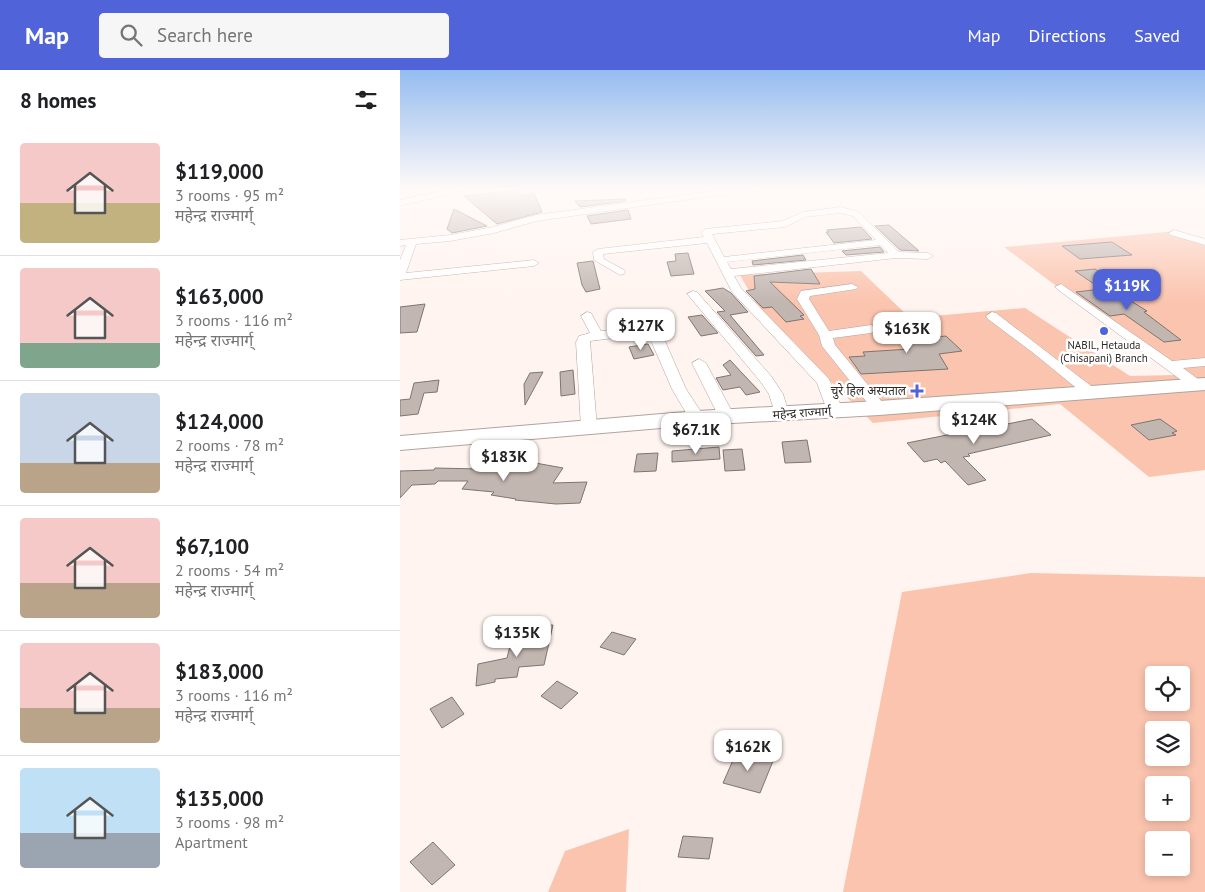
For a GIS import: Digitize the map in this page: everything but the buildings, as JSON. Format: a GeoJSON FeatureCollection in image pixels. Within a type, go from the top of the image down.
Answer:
{"type":"FeatureCollection","features":[{"type":"Feature","properties":{"kind":"highway","name":"महेन्द्र राज्मार्ग्"},"geometry":{"type":"LineString","coordinates":[[400,443],[697,418],[878,408],[1201,384]]}},
{"type":"Feature","properties":{"kind":"street"},"geometry":{"type":"LineString","coordinates":[[400,243],[494,230],[507,226]]}},
{"type":"Feature","properties":{"kind":"street"},"geometry":{"type":"LineString","coordinates":[[762,226],[706,232],[708,240],[721,260],[736,290],[824,382],[836,410]]}},
{"type":"Feature","properties":{"kind":"street"},"geometry":{"type":"LineString","coordinates":[[869,226],[896,255]]}},
{"type":"Feature","properties":{"kind":"street"},"geometry":{"type":"LineString","coordinates":[[1174,233],[1205,242]]}},
{"type":"Feature","properties":{"kind":"street"},"geometry":{"type":"LineString","coordinates":[[620,272],[599,260],[598,252],[708,240]]}},
{"type":"Feature","properties":{"kind":"street"},"geometry":{"type":"LineString","coordinates":[[412,242],[400,276],[534,263]]}},
{"type":"Feature","properties":{"kind":"street"},"geometry":{"type":"LineString","coordinates":[[721,260],[885,242]]}},
{"type":"Feature","properties":{"kind":"street"},"geometry":{"type":"LineString","coordinates":[[728,273],[896,255],[928,256]]}},
{"type":"Feature","properties":{"kind":"street"},"geometry":{"type":"LineString","coordinates":[[852,287],[805,293],[803,299],[825,335],[829,346],[878,408]]}},
{"type":"Feature","properties":{"kind":"street"},"geometry":{"type":"LineString","coordinates":[[1061,287],[1170,365],[1201,384]]}},
{"type":"Feature","properties":{"kind":"street"},"geometry":{"type":"LineString","coordinates":[[693,294],[766,379],[776,394],[781,414]]}},
{"type":"Feature","properties":{"kind":"street"},"geometry":{"type":"LineString","coordinates":[[587,316],[597,335]]}},
{"type":"Feature","properties":{"kind":"street"},"geometry":{"type":"LineString","coordinates":[[992,316],[1090,392]]}},
{"type":"Feature","properties":{"kind":"street"},"geometry":{"type":"LineString","coordinates":[[825,335],[871,330]]}},
{"type":"Feature","properties":{"kind":"street"},"geometry":{"type":"LineString","coordinates":[[589,428],[582,342],[584,339],[597,335],[644,333],[653,335],[662,349],[679,389],[697,418]]}},
{"type":"Feature","properties":{"kind":"street"},"geometry":{"type":"LineString","coordinates":[[1170,365],[1205,362]]}},
{"type":"Feature","properties":{"kind":"street"},"geometry":{"type":"LineString","coordinates":[[699,363],[728,417]]}},
{"type":"Feature","properties":{"kind":"shaded area"},"geometry":{"type":"Polygon","coordinates":[[[1177,231],[1205,244],[1205,470],[1149,477],[1060,404],[873,423],[762,314],[740,275],[861,271],[910,318],[1025,308],[1130,376],[1176,375],[1004,247],[1177,231]]]}},
{"type":"Feature","properties":{"kind":"shaded area"},"geometry":{"type":"Polygon","coordinates":[[[1031,573],[1205,577],[1205,892],[843,892],[902,592],[1031,573]]]}},
{"type":"Feature","properties":{"kind":"shaded area"},"geometry":{"type":"Polygon","coordinates":[[[629,829],[626,892],[548,892],[565,851],[629,829]]]}},
{"type":"Feature","properties":{"kind":"place","name":"NABIL, Hetauda (Chisapani) Branch"},"geometry":{"type":"Point","coordinates":[1104,331]}},
{"type":"Feature","properties":{"kind":"place","name":"चुरे हिल अस्पताल"},"geometry":{"type":"Point","coordinates":[917,391]}}]}
